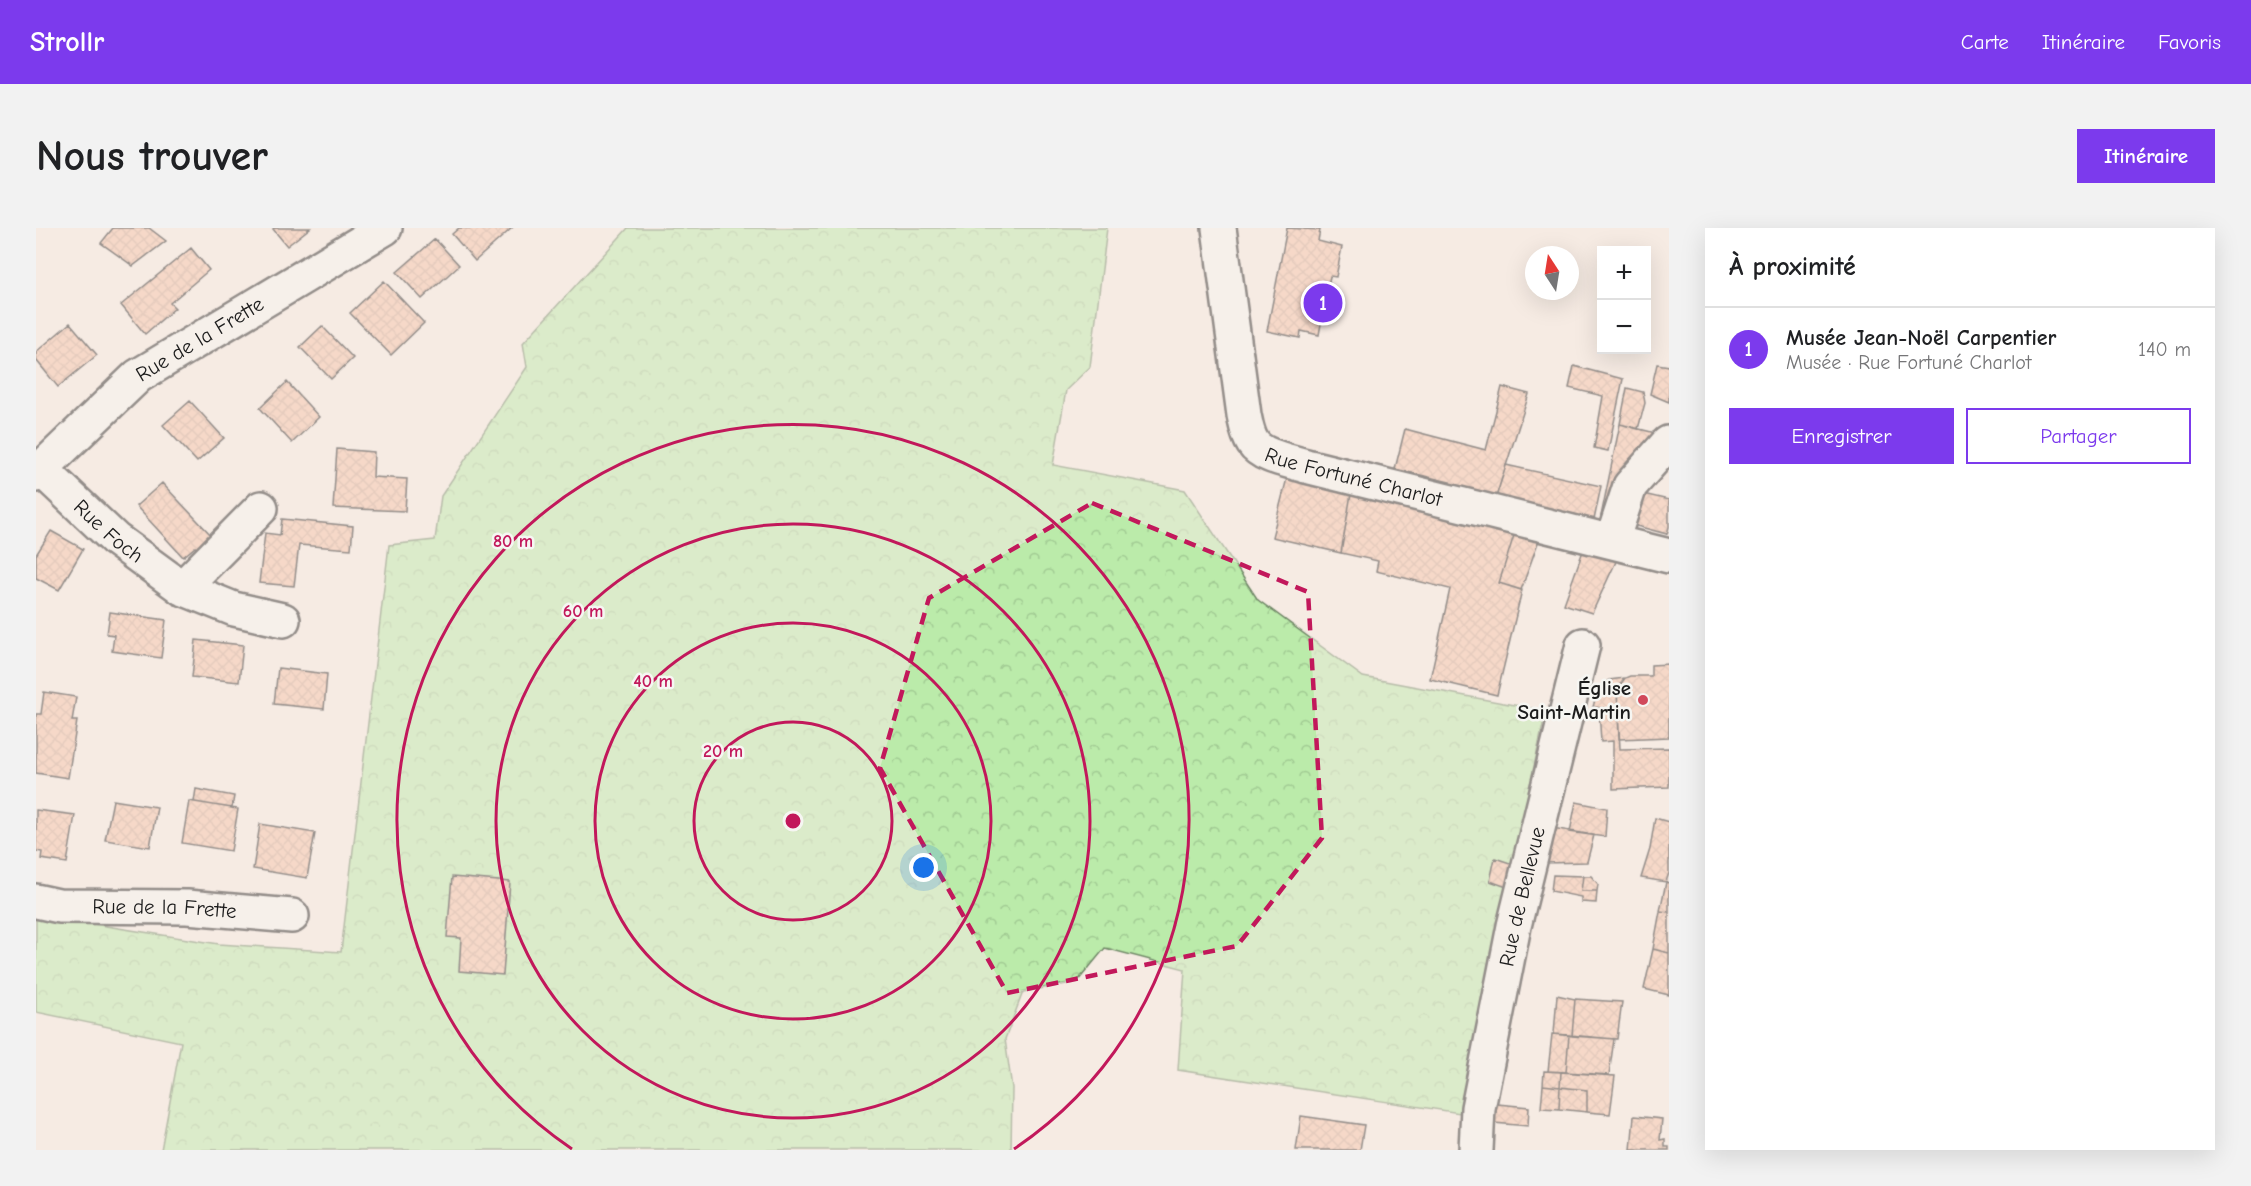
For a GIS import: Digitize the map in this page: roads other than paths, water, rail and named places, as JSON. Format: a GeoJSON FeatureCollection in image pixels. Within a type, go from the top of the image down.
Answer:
{"type":"FeatureCollection","features":[{"type":"Feature","properties":{"kind":"street","name":"Rue de la Frette"},"geometry":{"type":"LineString","coordinates":[[38,472],[138,376],[385,228]]}},
{"type":"Feature","properties":{"kind":"street","name":"Rue Fortuné Charlot"},"geometry":{"type":"LineString","coordinates":[[1219,228],[1244,415],[1248,434],[1254,445],[1270,455],[1306,466],[1669,556]]}},
{"type":"Feature","properties":{"kind":"street"},"geometry":{"type":"LineString","coordinates":[[1612,541],[1630,486],[1668,443]]}},
{"type":"Feature","properties":{"kind":"street","name":"Rue Foch"},"geometry":{"type":"LineString","coordinates":[[38,472],[115,539],[182,588],[234,609],[282,620]]}},
{"type":"Feature","properties":{"kind":"street"},"geometry":{"type":"LineString","coordinates":[[182,588],[261,508]]}},
{"type":"Feature","properties":{"kind":"street","name":"Rue de Bellevue"},"geometry":{"type":"LineString","coordinates":[[1476,1150],[1478,1108],[1514,926],[1583,645]]}},
{"type":"Feature","properties":{"kind":"street","name":"Rue de la Frette"},"geometry":{"type":"LineString","coordinates":[[36,901],[59,906],[187,907],[292,916]]}},
{"type":"Feature","properties":{"kind":"place","name":"Musée Jean-Noël Carpentier"},"geometry":{"type":"Point","coordinates":[1323,303]}},
{"type":"Feature","properties":{"kind":"place","name":"Église Saint-Martin"},"geometry":{"type":"Point","coordinates":[1643,700]}}]}
